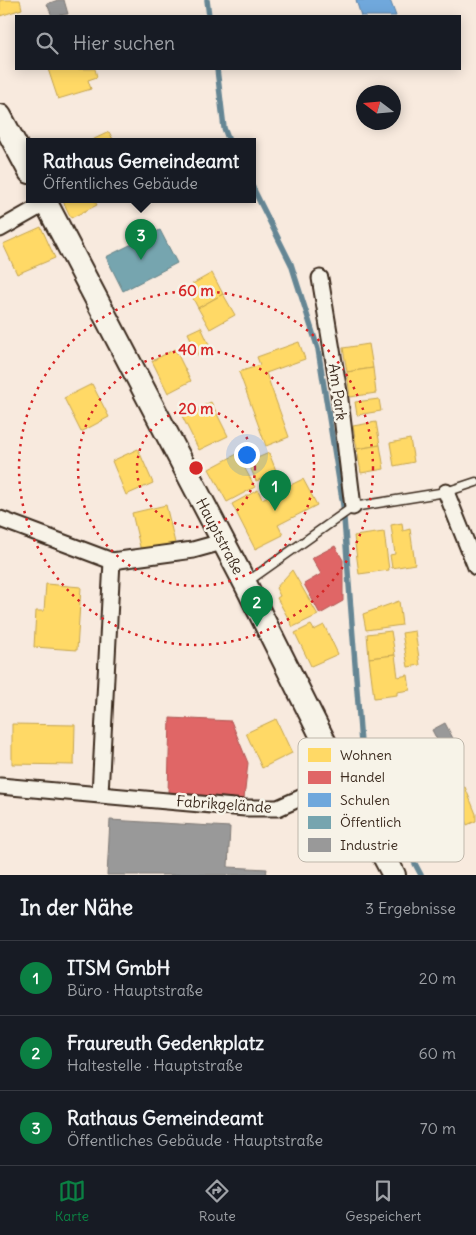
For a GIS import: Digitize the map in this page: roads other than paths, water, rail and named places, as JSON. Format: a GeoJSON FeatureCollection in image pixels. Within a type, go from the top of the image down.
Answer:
{"type":"FeatureCollection","features":[{"type":"Feature","properties":{"kind":"main road"},"geometry":{"type":"LineString","coordinates":[[0,116],[26,165]]}},
{"type":"Feature","properties":{"kind":"main road","name":"Hauptstraße"},"geometry":{"type":"LineString","coordinates":[[46,203],[245,583],[323,738]]}},
{"type":"Feature","properties":{"kind":"main road","name":"Hauptstraße"},"geometry":{"type":"LineString","coordinates":[[387,862],[394,875]]}},
{"type":"Feature","properties":{"kind":"street"},"geometry":{"type":"LineString","coordinates":[[0,229],[42,203]]}},
{"type":"Feature","properties":{"kind":"street","name":"Am Park"},"geometry":{"type":"LineString","coordinates":[[320,278],[339,392],[353,507]]}},
{"type":"Feature","properties":{"kind":"street"},"geometry":{"type":"LineString","coordinates":[[446,492],[476,567]]}},
{"type":"Feature","properties":{"kind":"street"},"geometry":{"type":"LineString","coordinates":[[0,519],[112,561],[193,550],[222,542]]}},
{"type":"Feature","properties":{"kind":"street"},"geometry":{"type":"LineString","coordinates":[[100,794],[112,561]]}},
{"type":"Feature","properties":{"kind":"street","name":"Fabrikgelände"},"geometry":{"type":"LineString","coordinates":[[0,786],[245,808],[278,808],[298,799]]}},
{"type":"Feature","properties":{"kind":"lane"},"geometry":{"type":"LineString","coordinates":[[245,583],[353,507],[446,492],[476,482]]}},
{"type":"Feature","properties":{"kind":"waterway"},"geometry":{"type":"LineString","coordinates":[[207,0],[209,15]]}},
{"type":"Feature","properties":{"kind":"waterway"},"geometry":{"type":"LineString","coordinates":[[217,70],[224,128],[228,138]]}},
{"type":"Feature","properties":{"kind":"waterway"},"geometry":{"type":"LineString","coordinates":[[256,194],[291,264],[318,349],[343,505],[361,738]]}},
{"type":"Feature","properties":{"kind":"waterway"},"geometry":{"type":"LineString","coordinates":[[414,862],[421,875]]}},
{"type":"Feature","properties":{"kind":"place","name":"Rathaus Gemeindeamt"},"geometry":{"type":"Point","coordinates":[141,260]}},
{"type":"Feature","properties":{"kind":"place","name":"ITSM GmbH"},"geometry":{"type":"Point","coordinates":[275,511]}},
{"type":"Feature","properties":{"kind":"place","name":"Fraureuth Gedenkplatz"},"geometry":{"type":"Point","coordinates":[257,627]}}]}
